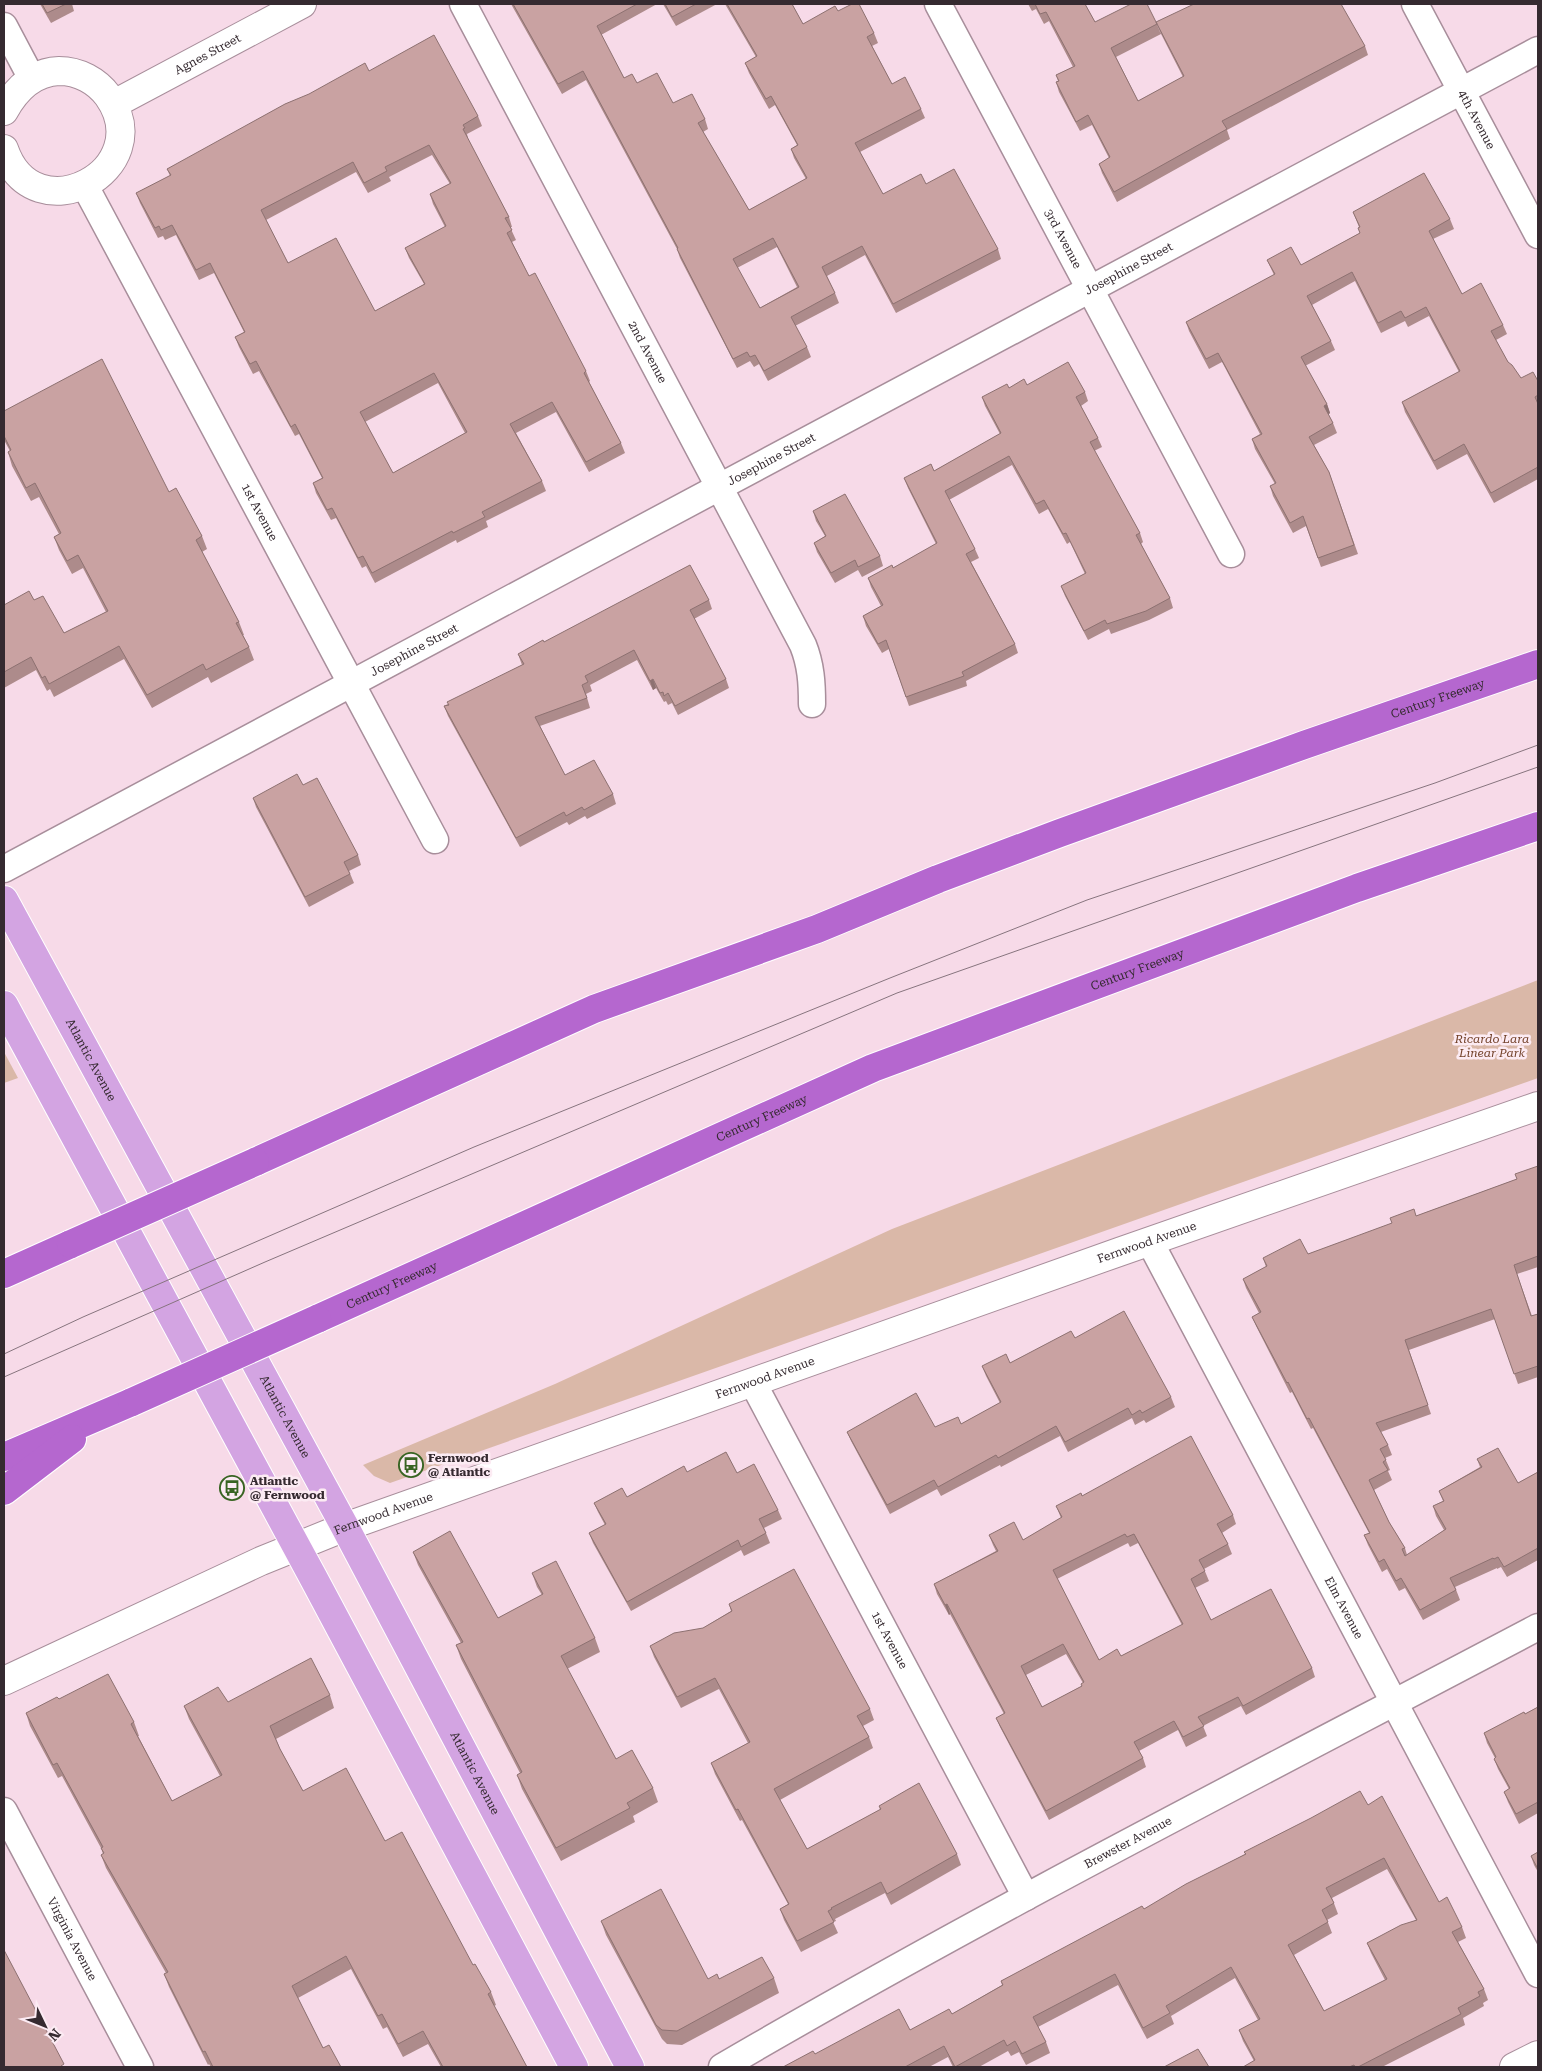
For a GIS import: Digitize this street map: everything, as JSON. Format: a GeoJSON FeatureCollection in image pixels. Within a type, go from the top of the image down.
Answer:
{"type":"FeatureCollection","features":[{"type":"Feature","properties":{"kind":"highway","name":"Century Freeway"},"geometry":{"type":"LineString","coordinates":[[4,1274],[594,1009],[817,929],[938,879],[1060,833],[1304,745],[1538,664]]}},
{"type":"Feature","properties":{"kind":"highway","name":"Century Freeway"},"geometry":{"type":"LineString","coordinates":[[4,1457],[100,1417],[873,1068],[1357,888],[1538,826]]}},
{"type":"Feature","properties":{"kind":"highway"},"geometry":{"type":"LineString","coordinates":[[4,1491],[100,1417]]}},
{"type":"Feature","properties":{"kind":"main road","name":"Atlantic Avenue"},"geometry":{"type":"LineString","coordinates":[[4,900],[345,1527],[630,2067]]}},
{"type":"Feature","properties":{"kind":"main road"},"geometry":{"type":"LineString","coordinates":[[4,1005],[574,2067]]}},
{"type":"Feature","properties":{"kind":"street","name":"Agnes Street"},"geometry":{"type":"LineString","coordinates":[[114,104],[302,4]]}},
{"type":"Feature","properties":{"kind":"street","name":"2nd Avenue"},"geometry":{"type":"LineString","coordinates":[[464,4],[803,645],[809,659],[812,675],[812,704]]}},
{"type":"Feature","properties":{"kind":"street","name":"3rd Avenue"},"geometry":{"type":"LineString","coordinates":[[938,4],[1231,554]]}},
{"type":"Feature","properties":{"kind":"street","name":"4th Avenue"},"geometry":{"type":"LineString","coordinates":[[1415,4],[1538,235]]}},
{"type":"Feature","properties":{"kind":"street"},"geometry":{"type":"LineString","coordinates":[[4,26],[32,79]]}},
{"type":"Feature","properties":{"kind":"street","name":"Josephine Street"},"geometry":{"type":"LineString","coordinates":[[4,869],[1538,50]]}},
{"type":"Feature","properties":{"kind":"street"},"geometry":{"type":"LineString","coordinates":[[4,111],[10,99],[20,87],[46,73],[60,71],[76,73],[103,89],[114,104],[120,120],[120,138],[114,158],[102,174],[85,186],[66,191],[47,190],[30,183],[17,172],[5,156]]}},
{"type":"Feature","properties":{"kind":"street","name":"1st Avenue"},"geometry":{"type":"LineString","coordinates":[[85,186],[435,840]]}},
{"type":"Feature","properties":{"kind":"street","name":"Fernwood Avenue"},"geometry":{"type":"LineString","coordinates":[[4,1682],[234,1573],[345,1527],[1538,1106]]}},
{"type":"Feature","properties":{"kind":"street","name":"Elm Avenue"},"geometry":{"type":"LineString","coordinates":[[1150,1242],[1538,1974]]}},
{"type":"Feature","properties":{"kind":"street","name":"1st Avenue"},"geometry":{"type":"LineString","coordinates":[[753,1383],[1026,1897]]}},
{"type":"Feature","properties":{"kind":"street","name":"Brewster Avenue"},"geometry":{"type":"LineString","coordinates":[[722,2067],[1026,1897],[1538,1627]]}},
{"type":"Feature","properties":{"kind":"street","name":"Virginia Avenue"},"geometry":{"type":"LineString","coordinates":[[4,1811],[140,2067]]}},
{"type":"Feature","properties":{"kind":"street"},"geometry":{"type":"LineString","coordinates":[[1514,2067],[1538,2055]]}},
{"type":"Feature","properties":{"kind":"green space","name":"Ricardo Lara Linear Park"},"geometry":{"type":"Polygon","coordinates":[[[1538,980],[1538,1078],[390,1483],[374,1476],[363,1465],[555,1384],[892,1229],[1538,980]]]}},
{"type":"Feature","properties":{"kind":"green space"},"geometry":{"type":"Polygon","coordinates":[[[4,1052],[18,1078],[4,1083],[4,1052]]]}},
{"type":"Feature","properties":{"kind":"building"},"geometry":{"type":"Polygon","coordinates":[[[42,4],[66,4],[47,13],[42,4]]]}},
{"type":"Feature","properties":{"kind":"building"},"geometry":{"type":"Polygon","coordinates":[[[513,4],[637,4],[597,26],[624,78],[632,74],[637,83],[657,73],[673,103],[692,94],[705,119],[698,123],[749,210],[807,178],[791,149],[798,145],[771,96],[766,99],[745,63],[757,56],[727,4],[792,4],[803,24],[835,6],[838,11],[852,4],[859,4],[874,33],[867,37],[892,84],[905,77],[921,109],[855,143],[883,194],[921,174],[926,184],[954,169],[998,249],[893,304],[862,246],[822,267],[835,293],[791,317],[807,347],[764,371],[755,355],[750,357],[747,352],[733,359],[678,248],[583,71],[558,84],[513,4]],[[773,238],[733,259],[760,308],[799,287],[773,238]]]}},
{"type":"Feature","properties":{"kind":"building"},"geometry":{"type":"Polygon","coordinates":[[[665,4],[696,4],[672,17],[665,4]]]}},
{"type":"Feature","properties":{"kind":"building"},"geometry":{"type":"Polygon","coordinates":[[[1035,4],[1085,4],[1095,22],[1131,4],[1147,4],[1156,22],[1194,4],[1341,4],[1365,46],[1222,121],[1227,129],[1114,192],[1099,164],[1110,157],[1088,115],[1076,122],[1056,82],[1059,81],[1056,75],[1075,66],[1046,12],[1040,14],[1035,4]],[[1156,22],[1157,24],[1111,48],[1138,101],[1184,76],[1156,22]]]}},
{"type":"Feature","properties":{"kind":"building"},"geometry":{"type":"Polygon","coordinates":[[[434,35],[478,116],[463,125],[465,128],[463,129],[509,217],[505,218],[512,230],[507,233],[529,276],[535,273],[621,443],[586,462],[552,402],[510,424],[542,481],[482,512],[485,517],[453,533],[452,531],[372,573],[363,556],[358,558],[332,508],[327,510],[313,483],[323,478],[295,424],[291,427],[256,361],[250,364],[235,337],[245,332],[210,263],[196,270],[172,225],[161,230],[159,226],[155,228],[136,193],[171,175],[167,169],[285,104],[309,94],[365,63],[369,71],[434,35]],[[429,145],[385,167],[387,171],[364,183],[353,162],[261,210],[288,263],[336,238],[375,311],[425,284],[405,248],[446,226],[430,194],[451,183],[429,145]],[[434,373],[360,412],[393,473],[467,432],[434,373]]]}},
{"type":"Feature","properties":{"kind":"building"},"geometry":{"type":"Polygon","coordinates":[[[1424,173],[1450,219],[1429,231],[1462,294],[1481,283],[1503,325],[1491,331],[1508,362],[1521,378],[1533,372],[1538,381],[1538,395],[1535,397],[1538,404],[1538,467],[1491,493],[1464,444],[1434,461],[1402,402],[1460,371],[1426,307],[1405,318],[1401,311],[1378,323],[1352,272],[1307,296],[1331,341],[1301,357],[1327,404],[1324,406],[1333,423],[1309,437],[1329,472],[1354,545],[1318,558],[1303,516],[1290,523],[1270,486],[1276,483],[1252,439],[1262,434],[1218,353],[1206,359],[1186,322],[1275,274],[1267,260],[1291,247],[1301,265],[1360,233],[1358,228],[1360,227],[1353,212],[1424,173]]]}},
{"type":"Feature","properties":{"kind":"building"},"geometry":{"type":"Polygon","coordinates":[[[102,359],[169,492],[176,488],[202,536],[196,540],[239,622],[236,623],[249,647],[206,670],[203,664],[147,695],[119,646],[49,684],[45,676],[42,678],[31,657],[4,672],[4,605],[29,591],[34,600],[43,596],[64,633],[108,611],[78,555],[67,561],[54,537],[61,533],[35,483],[26,488],[8,452],[11,450],[4,436],[4,411],[102,359]]]}},
{"type":"Feature","properties":{"kind":"building"},"geometry":{"type":"Polygon","coordinates":[[[1068,362],[1085,392],[1076,397],[1098,438],[1090,442],[1140,533],[1136,535],[1170,598],[1146,611],[1107,624],[1105,620],[1084,631],[1061,586],[1086,573],[1066,533],[1063,534],[1044,500],[1036,504],[1009,456],[945,491],[975,549],[966,554],[1015,644],[962,672],[964,676],[906,697],[886,640],[878,644],[863,616],[883,605],[868,578],[892,565],[893,568],[937,543],[904,478],[931,464],[934,471],[1001,433],[982,397],[1007,384],[1009,388],[1024,379],[1027,385],[1068,362]]]}},
{"type":"Feature","properties":{"kind":"building"},"geometry":{"type":"Polygon","coordinates":[[[845,494],[880,556],[858,567],[855,560],[831,573],[814,543],[826,536],[813,511],[845,494]]]}},
{"type":"Feature","properties":{"kind":"building"},"geometry":{"type":"Polygon","coordinates":[[[690,565],[709,600],[690,610],[726,679],[675,706],[668,693],[664,696],[663,692],[660,693],[653,679],[650,681],[634,650],[585,676],[588,682],[582,685],[587,698],[535,717],[565,775],[594,760],[613,794],[584,810],[582,807],[566,816],[564,812],[516,838],[444,706],[449,705],[447,702],[524,664],[518,654],[690,565]]]}},
{"type":"Feature","properties":{"kind":"building"},"geometry":{"type":"Polygon","coordinates":[[[297,774],[303,785],[317,778],[358,855],[344,862],[350,874],[305,897],[253,798],[297,774]]]}},
{"type":"Feature","properties":{"kind":"building"},"geometry":{"type":"Polygon","coordinates":[[[1538,1166],[1538,1256],[1514,1265],[1531,1316],[1538,1314],[1538,1366],[1514,1374],[1491,1309],[1405,1340],[1428,1405],[1376,1423],[1388,1445],[1380,1449],[1386,1460],[1383,1462],[1388,1470],[1369,1480],[1389,1522],[1405,1548],[1402,1549],[1405,1556],[1446,1529],[1433,1506],[1444,1501],[1439,1491],[1482,1467],[1477,1459],[1498,1448],[1518,1483],[1538,1472],[1538,1548],[1504,1567],[1498,1557],[1493,1558],[1450,1578],[1456,1590],[1420,1610],[1401,1578],[1396,1581],[1384,1559],[1379,1562],[1364,1535],[1370,1533],[1309,1418],[1307,1419],[1252,1317],[1261,1312],[1243,1279],[1267,1266],[1263,1258],[1300,1239],[1308,1254],[1392,1223],[1390,1218],[1414,1209],[1416,1216],[1517,1179],[1515,1174],[1538,1166]]]}},
{"type":"Feature","properties":{"kind":"building"},"geometry":{"type":"Polygon","coordinates":[[[1124,1311],[1171,1397],[1142,1413],[1140,1410],[1132,1415],[1128,1408],[1065,1442],[1056,1426],[998,1458],[996,1455],[938,1487],[934,1480],[887,1505],[847,1432],[916,1393],[935,1427],[958,1417],[961,1424],[1001,1402],[982,1366],[1006,1354],[1010,1363],[1071,1331],[1075,1338],[1124,1311]]]}},
{"type":"Feature","properties":{"kind":"building"},"geometry":{"type":"Polygon","coordinates":[[[1191,1436],[1233,1515],[1217,1524],[1228,1544],[1199,1560],[1205,1571],[1191,1579],[1211,1620],[1271,1589],[1312,1668],[1243,1706],[1238,1697],[1198,1717],[1204,1726],[1183,1737],[1174,1721],[1134,1742],[1143,1758],[1046,1811],[996,1718],[1005,1713],[947,1604],[945,1605],[934,1584],[998,1551],[989,1535],[1014,1522],[1023,1540],[1062,1517],[1056,1506],[1081,1493],[1082,1496],[1191,1436]],[[1125,1534],[1053,1570],[1099,1660],[1117,1649],[1121,1656],[1183,1624],[1134,1534],[1127,1537],[1125,1534]],[[1063,1644],[1021,1666],[1042,1707],[1082,1686],[1081,1684],[1084,1682],[1063,1644]]]}},
{"type":"Feature","properties":{"kind":"building"},"geometry":{"type":"Polygon","coordinates":[[[726,1452],[737,1473],[754,1464],[778,1510],[759,1519],[766,1533],[741,1547],[738,1540],[627,1602],[589,1533],[606,1524],[594,1503],[622,1488],[627,1497],[684,1466],[687,1472],[726,1452]]]}},
{"type":"Feature","properties":{"kind":"building"},"geometry":{"type":"Polygon","coordinates":[[[450,1531],[498,1618],[543,1594],[532,1573],[556,1561],[595,1638],[561,1656],[616,1759],[632,1750],[653,1788],[627,1803],[630,1808],[556,1848],[517,1775],[522,1772],[456,1645],[463,1642],[413,1552],[450,1531]]]}},
{"type":"Feature","properties":{"kind":"building"},"geometry":{"type":"Polygon","coordinates":[[[794,1569],[870,1709],[857,1716],[869,1737],[774,1789],[807,1849],[881,1809],[879,1806],[919,1783],[957,1854],[887,1894],[881,1882],[831,1908],[828,1911],[834,1922],[797,1941],[780,1909],[789,1904],[711,1763],[750,1742],[715,1678],[677,1697],[650,1646],[674,1633],[703,1628],[732,1611],[729,1604],[794,1569]]]}},
{"type":"Feature","properties":{"kind":"building"},"geometry":{"type":"Polygon","coordinates":[[[311,1658],[330,1695],[270,1726],[280,1749],[303,1791],[346,1768],[385,1841],[402,1832],[473,1965],[475,1964],[491,1992],[488,1994],[527,2067],[443,2067],[423,2031],[398,2044],[382,2014],[378,2016],[346,1956],[292,1986],[323,2048],[329,2045],[341,2067],[213,2067],[205,2051],[203,2052],[164,1974],[168,1972],[101,1855],[104,1853],[101,1848],[103,1847],[57,1763],[53,1765],[26,1713],[57,1697],[59,1699],[108,1674],[134,1722],[131,1724],[172,1801],[222,1775],[184,1706],[218,1687],[228,1702],[311,1658]]]}},
{"type":"Feature","properties":{"kind":"building"},"geometry":{"type":"Polygon","coordinates":[[[1538,1707],[1538,1802],[1516,1814],[1504,1792],[1510,1788],[1494,1759],[1496,1757],[1484,1733],[1524,1712],[1525,1714],[1538,1707]]]}},
{"type":"Feature","properties":{"kind":"building"},"geometry":{"type":"Polygon","coordinates":[[[1360,1791],[1368,1805],[1382,1796],[1439,1902],[1447,1897],[1462,1927],[1452,1932],[1484,1989],[1478,1992],[1480,1996],[1458,2008],[1461,2014],[1358,2067],[1354,2065],[1349,2067],[1243,2067],[1255,2060],[1239,2030],[1260,2019],[1231,1967],[1166,2006],[1170,2013],[1143,2028],[1115,1974],[1033,2017],[1046,2042],[1022,2054],[1015,2041],[1007,2046],[1004,2040],[955,2067],[944,2046],[905,2067],[783,2067],[813,2051],[815,2054],[899,2009],[910,2030],[949,2009],[952,2014],[1003,1985],[1001,1981],[1142,1906],[1144,1909],[1186,1884],[1246,1854],[1244,1852],[1360,1791]],[[1384,1858],[1326,1888],[1334,1903],[1322,1910],[1328,1922],[1288,1945],[1324,2011],[1387,1979],[1367,1943],[1401,1925],[1417,1920],[1384,1858]]]}},
{"type":"Feature","properties":{"kind":"building"},"geometry":{"type":"Polygon","coordinates":[[[1538,1852],[1538,1869],[1531,1856],[1538,1852]]]}},
{"type":"Feature","properties":{"kind":"building"},"geometry":{"type":"Polygon","coordinates":[[[661,1889],[708,1979],[717,1974],[719,1979],[762,1957],[774,1978],[677,2031],[662,2030],[656,2025],[601,1921],[661,1889]]]}},
{"type":"Feature","properties":{"kind":"building"},"geometry":{"type":"Polygon","coordinates":[[[4,1950],[64,2064],[62,2067],[4,2067],[4,1950]]]}},
{"type":"Feature","properties":{"kind":"building"},"geometry":{"type":"Polygon","coordinates":[[[1198,2049],[1209,2067],[1164,2067],[1198,2049]]]}},
{"type":"Feature","properties":{"kind":"tram line"},"geometry":{"type":"LineString","coordinates":[[4,1354],[83,1317],[474,1147],[890,978],[1087,900],[1435,783],[1538,745]]}},
{"type":"Feature","properties":{"kind":"tram line"},"geometry":{"type":"LineString","coordinates":[[4,1377],[265,1262],[897,993],[1538,767]]}},
{"type":"Feature","properties":{"kind":"place","name":"Fernwood @ Atlantic"},"geometry":{"type":"Point","coordinates":[411,1465]}},
{"type":"Feature","properties":{"kind":"place","name":"Atlantic @ Fernwood"},"geometry":{"type":"Point","coordinates":[232,1488]}}]}
